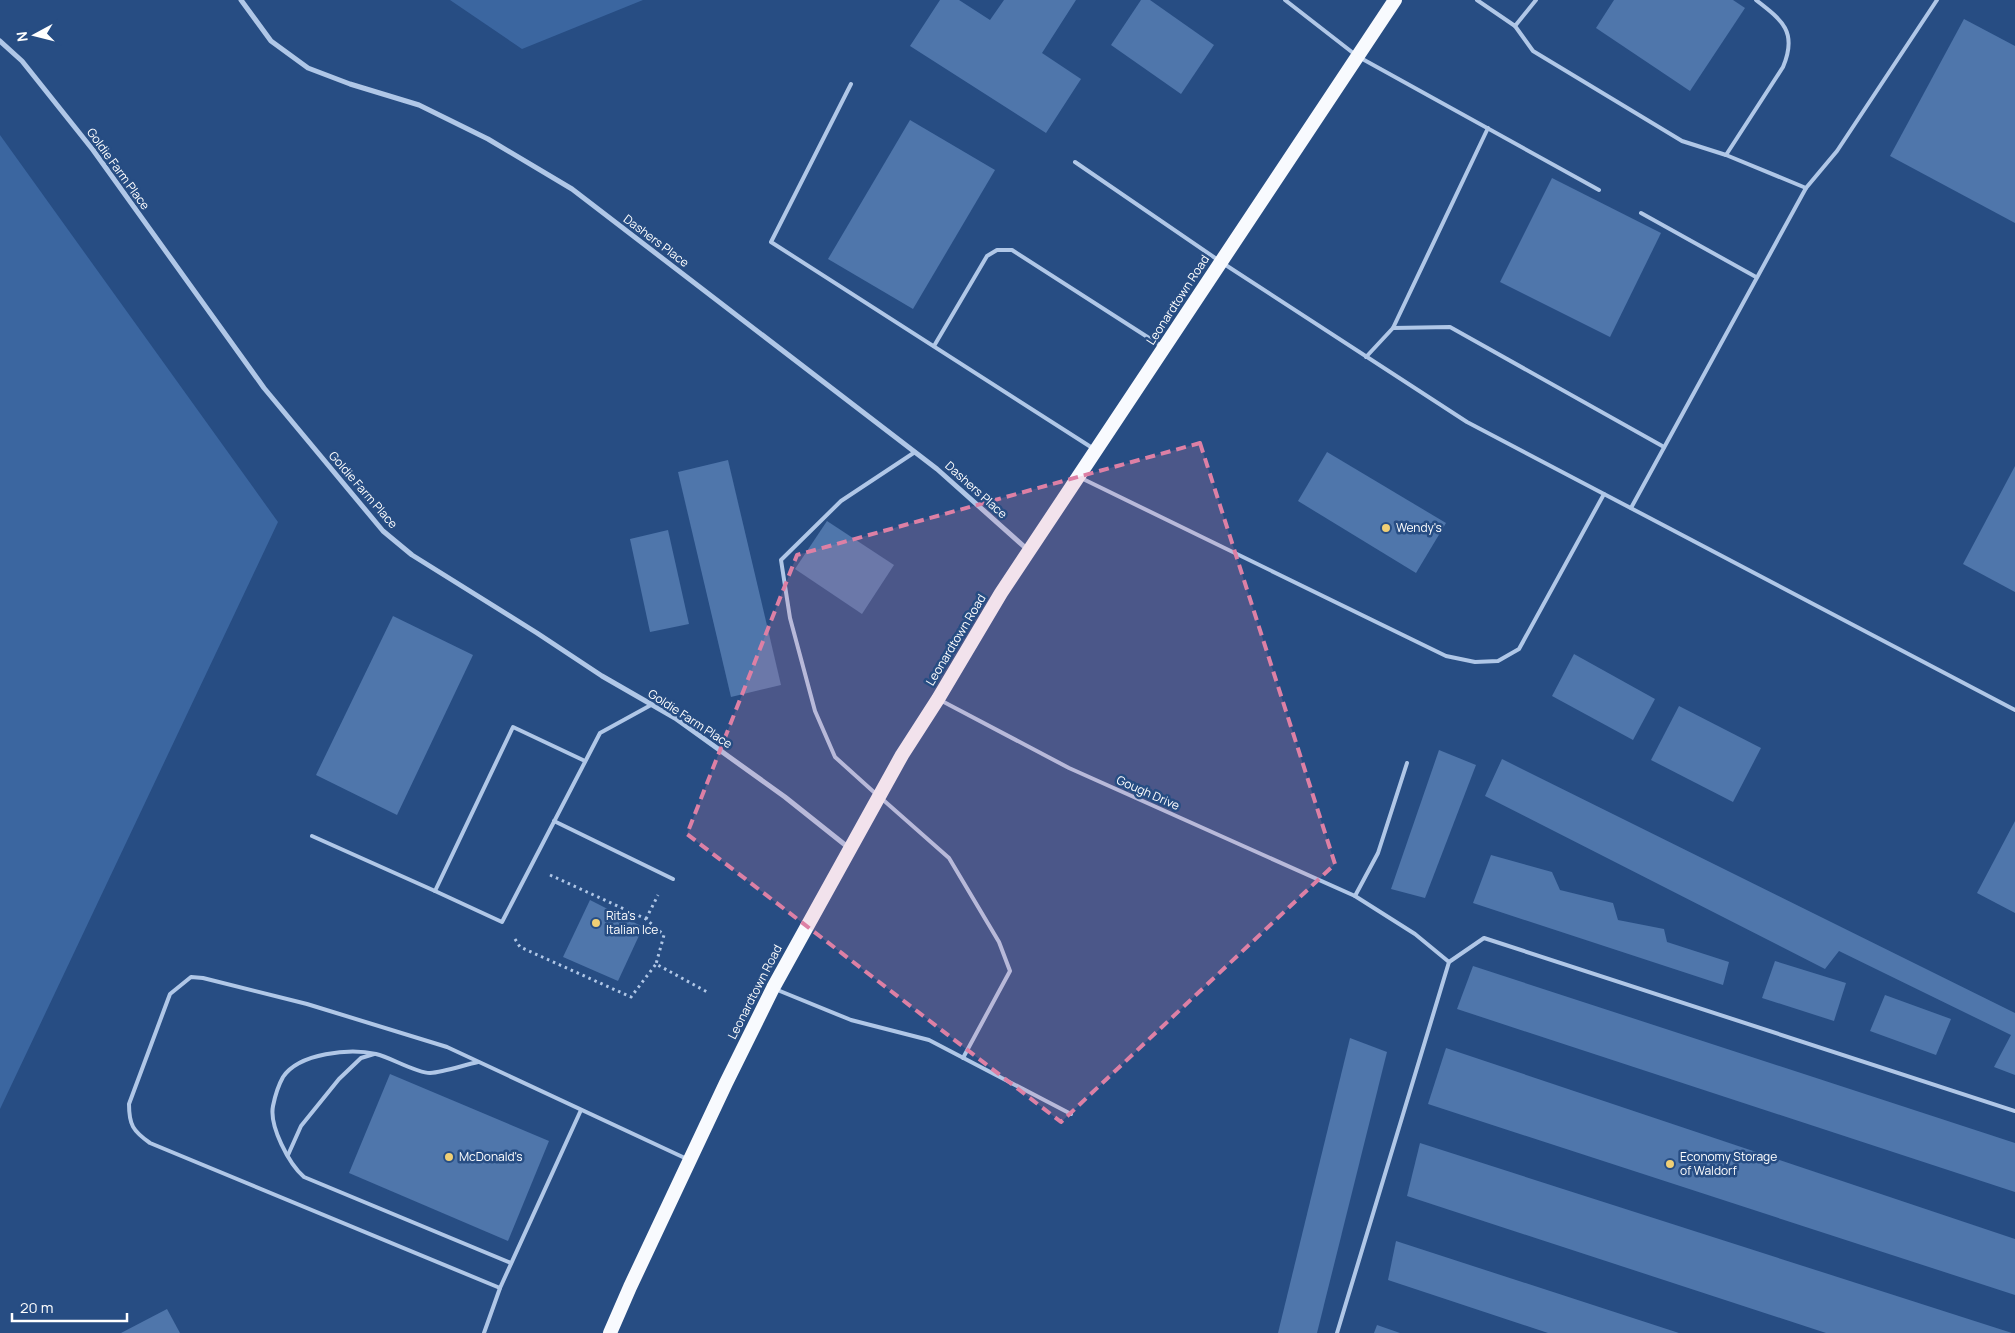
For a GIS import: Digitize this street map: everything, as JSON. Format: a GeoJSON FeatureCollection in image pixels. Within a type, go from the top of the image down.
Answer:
{"type":"FeatureCollection","features":[{"type":"Feature","properties":{"kind":"highway","name":"Leonardtown Road"},"geometry":{"type":"LineString","coordinates":[[610,1333],[689,1160],[773,988],[902,755],[1002,593],[1395,0]]}},
{"type":"Feature","properties":{"kind":"street","name":"Dashers Place"},"geometry":{"type":"LineString","coordinates":[[241,0],[271,41],[308,68],[350,84],[419,105],[488,139],[572,189],[915,452],[1030,552]]}},
{"type":"Feature","properties":{"kind":"street","name":"Goldie Farm Place"},"geometry":{"type":"LineString","coordinates":[[0,41],[22,61],[93,150],[264,388],[383,530],[412,555],[537,632],[602,676],[675,718],[785,797],[849,848]]}},
{"type":"Feature","properties":{"kind":"lane"},"geometry":{"type":"LineString","coordinates":[[1285,0],[1357,56],[1599,190]]}},
{"type":"Feature","properties":{"kind":"lane"},"geometry":{"type":"LineString","coordinates":[[1478,0],[1515,26],[1533,51],[1682,141],[1726,155],[1806,188]]}},
{"type":"Feature","properties":{"kind":"lane"},"geometry":{"type":"LineString","coordinates":[[1515,26],[1536,0]]}},
{"type":"Feature","properties":{"kind":"lane"},"geometry":{"type":"LineString","coordinates":[[1726,155],[1778,75],[1789,53],[1785,24],[1756,0]]}},
{"type":"Feature","properties":{"kind":"lane"},"geometry":{"type":"LineString","coordinates":[[1631,508],[1806,188],[1837,151],[1937,0]]}},
{"type":"Feature","properties":{"kind":"lane"},"geometry":{"type":"LineString","coordinates":[[851,84],[771,242],[1096,450]]}},
{"type":"Feature","properties":{"kind":"lane"},"geometry":{"type":"LineString","coordinates":[[1366,357],[1393,328],[1488,128]]}},
{"type":"Feature","properties":{"kind":"lane"},"geometry":{"type":"LineString","coordinates":[[1075,162],[1221,262],[1467,422],[2015,710]]}},
{"type":"Feature","properties":{"kind":"lane"},"geometry":{"type":"LineString","coordinates":[[1641,213],[1756,277]]}},
{"type":"Feature","properties":{"kind":"lane"},"geometry":{"type":"LineString","coordinates":[[934,346],[987,256],[997,250],[1012,250],[1164,348]]}},
{"type":"Feature","properties":{"kind":"lane"},"geometry":{"type":"LineString","coordinates":[[1393,328],[1450,327],[1664,447]]}},
{"type":"Feature","properties":{"kind":"lane"},"geometry":{"type":"LineString","coordinates":[[915,452],[841,501],[781,560],[790,618],[815,711],[835,757],[949,858],[999,942],[1010,971],[963,1058]]}},
{"type":"Feature","properties":{"kind":"lane"},"geometry":{"type":"LineString","coordinates":[[1079,477],[1446,656],[1476,662],[1498,661],[1519,649],[1604,494]]}},
{"type":"Feature","properties":{"kind":"lane","name":"Gough Drive"},"geometry":{"type":"LineString","coordinates":[[938,699],[1069,768],[1355,896],[1415,934],[1448,962]]}},
{"type":"Feature","properties":{"kind":"lane"},"geometry":{"type":"LineString","coordinates":[[312,836],[502,922],[600,732],[651,704]]}},
{"type":"Feature","properties":{"kind":"lane"},"geometry":{"type":"LineString","coordinates":[[434,892],[513,727],[586,761]]}},
{"type":"Feature","properties":{"kind":"lane"},"geometry":{"type":"LineString","coordinates":[[1355,896],[1378,854],[1407,763]]}},
{"type":"Feature","properties":{"kind":"lane"},"geometry":{"type":"LineString","coordinates":[[554,821],[673,879]]}},
{"type":"Feature","properties":{"kind":"lane"},"geometry":{"type":"LineString","coordinates":[[1337,1333],[1448,962],[1484,938],[2015,1111]]}},
{"type":"Feature","properties":{"kind":"lane"},"geometry":{"type":"LineString","coordinates":[[500,1288],[150,1144],[137,1134],[129,1120],[128,1104],[170,994],[191,977],[203,978],[307,1004],[447,1047],[689,1160]]}},
{"type":"Feature","properties":{"kind":"lane"},"geometry":{"type":"LineString","coordinates":[[773,988],[851,1020],[929,1040],[1071,1114]]}},
{"type":"Feature","properties":{"kind":"lane"},"geometry":{"type":"LineString","coordinates":[[478,1062],[428,1073],[376,1054],[352,1051],[323,1055],[305,1061],[292,1068],[284,1076],[272,1111],[278,1137],[298,1172],[304,1177],[511,1264]]}},
{"type":"Feature","properties":{"kind":"lane"},"geometry":{"type":"LineString","coordinates":[[288,1155],[302,1126],[339,1079],[362,1058],[376,1054]]}},
{"type":"Feature","properties":{"kind":"lane"},"geometry":{"type":"LineString","coordinates":[[484,1333],[500,1288],[581,1110]]}},
{"type":"Feature","properties":{"kind":"path"},"geometry":{"type":"LineString","coordinates":[[502,922],[520,947],[631,997],[656,964],[664,935],[646,919],[531,866]]}},
{"type":"Feature","properties":{"kind":"path"},"geometry":{"type":"LineString","coordinates":[[656,964],[710,993]]}},
{"type":"Feature","properties":{"kind":"highlighted area"},"geometry":{"type":"Polygon","coordinates":[[[1200,443],[1335,864],[1061,1122],[687,834],[797,555],[1200,443]]]}},
{"type":"Feature","properties":{"kind":"shaded area"},"geometry":{"type":"Polygon","coordinates":[[[450,0],[643,0],[522,49],[450,0]]]}},
{"type":"Feature","properties":{"kind":"shaded area"},"geometry":{"type":"Polygon","coordinates":[[[0,135],[278,522],[0,1109],[0,135]]]}},
{"type":"Feature","properties":{"kind":"building"},"geometry":{"type":"Polygon","coordinates":[[[940,0],[959,0],[990,20],[1004,0],[1076,0],[1042,53],[1081,79],[1046,133],[910,46],[940,0]]]}},
{"type":"Feature","properties":{"kind":"building"},"geometry":{"type":"Polygon","coordinates":[[[1141,0],[1150,0],[1214,45],[1181,94],[1111,45],[1141,0]]]}},
{"type":"Feature","properties":{"kind":"building"},"geometry":{"type":"Polygon","coordinates":[[[1614,0],[1733,0],[1745,8],[1690,91],[1596,28],[1614,0]]]}},
{"type":"Feature","properties":{"kind":"building"},"geometry":{"type":"Polygon","coordinates":[[[1964,19],[2015,46],[2015,223],[1890,156],[1964,19]]]}},
{"type":"Feature","properties":{"kind":"building"},"geometry":{"type":"Polygon","coordinates":[[[910,120],[995,170],[913,309],[828,259],[910,120]]]}},
{"type":"Feature","properties":{"kind":"building"},"geometry":{"type":"Polygon","coordinates":[[[1552,178],[1661,233],[1610,337],[1500,282],[1552,178]]]}},
{"type":"Feature","properties":{"kind":"building"},"geometry":{"type":"Polygon","coordinates":[[[1327,452],[1446,523],[1416,573],[1298,501],[1327,452]]]}},
{"type":"Feature","properties":{"kind":"building"},"geometry":{"type":"Polygon","coordinates":[[[728,460],[781,685],[731,697],[678,472],[728,460]]]}},
{"type":"Feature","properties":{"kind":"building"},"geometry":{"type":"Polygon","coordinates":[[[2015,466],[2015,592],[1963,564],[2015,466]]]}},
{"type":"Feature","properties":{"kind":"building"},"geometry":{"type":"Polygon","coordinates":[[[827,521],[894,565],[862,614],[795,569],[827,521]]]}},
{"type":"Feature","properties":{"kind":"building"},"geometry":{"type":"Polygon","coordinates":[[[668,530],[689,624],[650,632],[630,539],[668,530]]]}},
{"type":"Feature","properties":{"kind":"building"},"geometry":{"type":"Polygon","coordinates":[[[393,616],[473,655],[397,815],[316,775],[393,616]]]}},
{"type":"Feature","properties":{"kind":"building"},"geometry":{"type":"Polygon","coordinates":[[[1574,654],[1655,699],[1633,740],[1552,696],[1574,654]]]}},
{"type":"Feature","properties":{"kind":"building"},"geometry":{"type":"Polygon","coordinates":[[[1679,706],[1761,748],[1733,802],[1651,760],[1679,706]]]}},
{"type":"Feature","properties":{"kind":"building"},"geometry":{"type":"Polygon","coordinates":[[[1439,750],[1476,765],[1425,898],[1391,889],[1439,750]]]}},
{"type":"Feature","properties":{"kind":"building"},"geometry":{"type":"Polygon","coordinates":[[[1502,759],[2015,1013],[2015,1075],[1994,1067],[2011,1035],[1839,951],[1825,969],[1485,796],[1502,759]]]}},
{"type":"Feature","properties":{"kind":"building"},"geometry":{"type":"Polygon","coordinates":[[[2015,821],[2015,913],[1977,893],[2015,821]]]}},
{"type":"Feature","properties":{"kind":"building"},"geometry":{"type":"Polygon","coordinates":[[[1491,855],[1552,872],[1560,890],[1613,903],[1618,920],[1664,929],[1667,942],[1729,962],[1723,985],[1473,903],[1491,855]]]}},
{"type":"Feature","properties":{"kind":"building"},"geometry":{"type":"Polygon","coordinates":[[[590,900],[643,927],[618,981],[563,957],[590,900]]]}},
{"type":"Feature","properties":{"kind":"building"},"geometry":{"type":"Polygon","coordinates":[[[1775,961],[1846,983],[1834,1021],[1762,998],[1775,961]]]}},
{"type":"Feature","properties":{"kind":"building"},"geometry":{"type":"Polygon","coordinates":[[[1473,966],[2015,1143],[2015,1192],[1457,1009],[1473,966]]]}},
{"type":"Feature","properties":{"kind":"building"},"geometry":{"type":"Polygon","coordinates":[[[1885,995],[1951,1019],[1936,1055],[1870,1031],[1885,995]]]}},
{"type":"Feature","properties":{"kind":"building"},"geometry":{"type":"Polygon","coordinates":[[[1350,1038],[1387,1052],[1317,1333],[1278,1333],[1350,1038]]]}},
{"type":"Feature","properties":{"kind":"building"},"geometry":{"type":"Polygon","coordinates":[[[1446,1048],[2015,1239],[2015,1295],[1428,1104],[1446,1048]]]}},
{"type":"Feature","properties":{"kind":"building","name":"McDonald's"},"geometry":{"type":"Polygon","coordinates":[[[390,1074],[549,1141],[508,1241],[349,1173],[390,1074]]]}},
{"type":"Feature","properties":{"kind":"building"},"geometry":{"type":"Polygon","coordinates":[[[1420,1143],[2012,1333],[1826,1333],[1407,1196],[1420,1143]]]}},
{"type":"Feature","properties":{"kind":"building"},"geometry":{"type":"Polygon","coordinates":[[[1396,1241],[1679,1333],[1548,1333],[1388,1280],[1396,1241]]]}},
{"type":"Feature","properties":{"kind":"building"},"geometry":{"type":"Polygon","coordinates":[[[167,1309],[180,1333],[121,1333],[167,1309]]]}},
{"type":"Feature","properties":{"kind":"building"},"geometry":{"type":"Polygon","coordinates":[[[1377,1325],[1400,1333],[1374,1333],[1377,1325]]]}},
{"type":"Feature","properties":{"kind":"place","name":"Wendy's"},"geometry":{"type":"Point","coordinates":[1386,528]}},
{"type":"Feature","properties":{"kind":"place","name":"Rita's Italian Ice"},"geometry":{"type":"Point","coordinates":[596,923]}},
{"type":"Feature","properties":{"kind":"place","name":"McDonald's"},"geometry":{"type":"Point","coordinates":[449,1157]}},
{"type":"Feature","properties":{"kind":"place","name":"Economy Storage of Waldorf"},"geometry":{"type":"Point","coordinates":[1670,1164]}}]}
